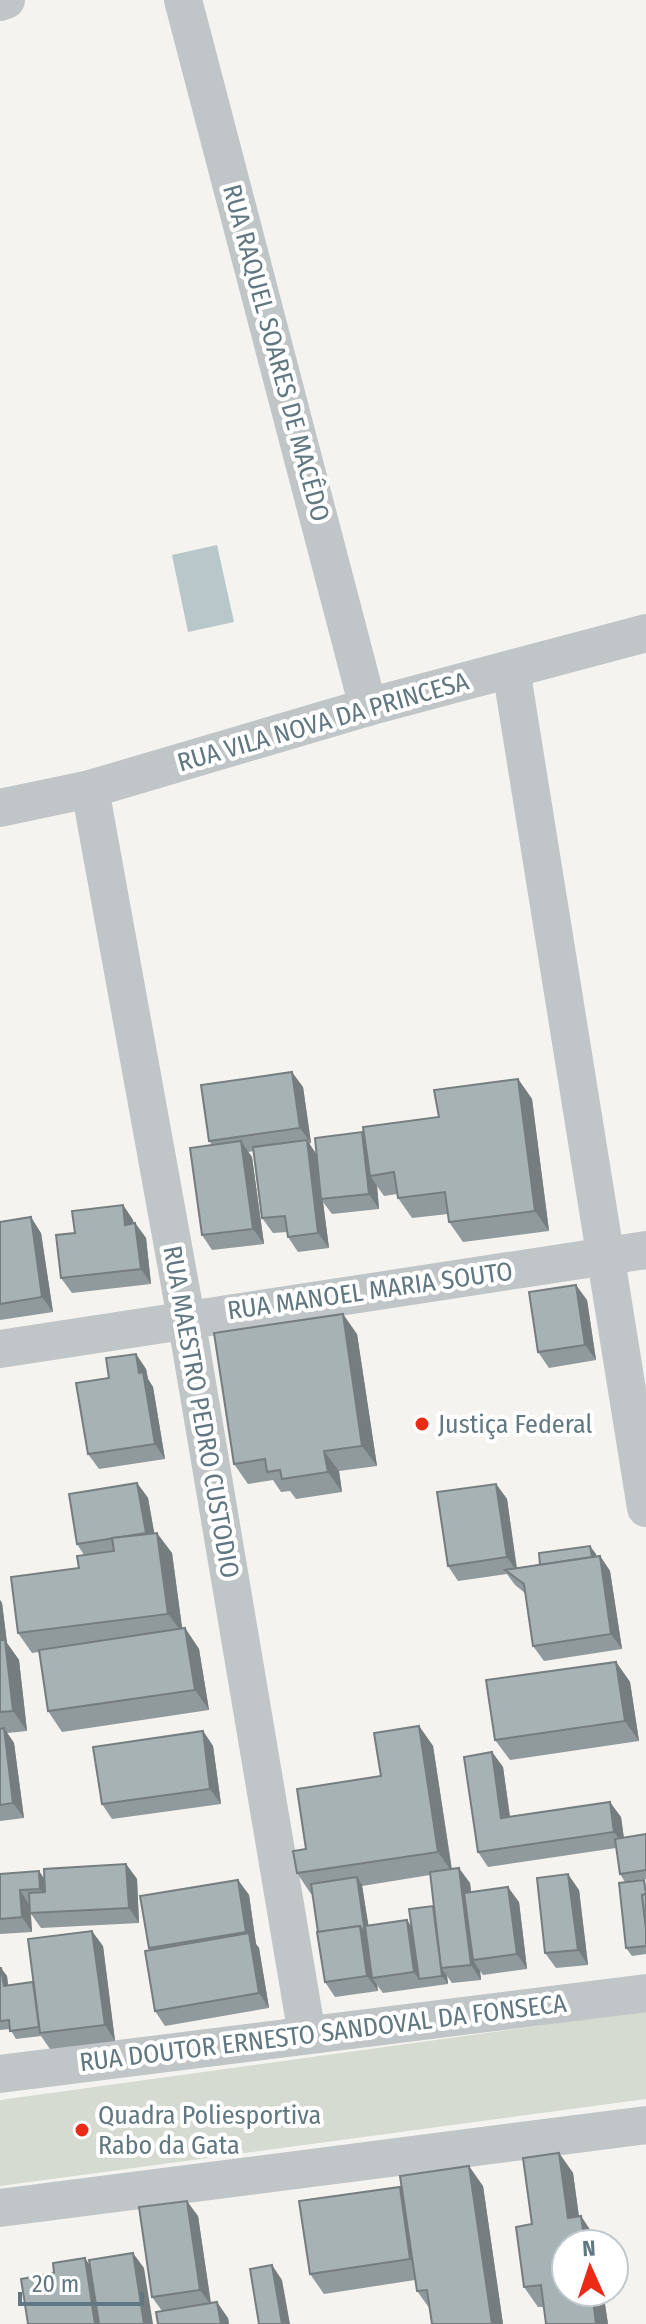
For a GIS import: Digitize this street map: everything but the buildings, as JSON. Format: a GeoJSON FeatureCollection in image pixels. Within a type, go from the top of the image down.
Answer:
{"type":"FeatureCollection","features":[{"type":"Feature","properties":{"kind":"street"},"geometry":{"type":"LineString","coordinates":[[0,2],[6,0]]}},
{"type":"Feature","properties":{"kind":"street","name":"RUA RAQUEL SOARES DE MACÊDO"},"geometry":{"type":"LineString","coordinates":[[183,0],[368,707]]}},
{"type":"Feature","properties":{"kind":"street","name":"RUA VILA NOVA DA PRINCESA"},"geometry":{"type":"LineString","coordinates":[[0,808],[90,789],[368,707],[646,633]]}},
{"type":"Feature","properties":{"kind":"street"},"geometry":{"type":"LineString","coordinates":[[511,669],[646,1508]]}},
{"type":"Feature","properties":{"kind":"street","name":"RUA MAESTRO PEDRO CUSTODIO"},"geometry":{"type":"LineString","coordinates":[[90,789],[186,1318],[307,2035]]}},
{"type":"Feature","properties":{"kind":"street","name":"RUA MANOEL MARIA SOUTO"},"geometry":{"type":"LineString","coordinates":[[0,1349],[186,1318],[646,1250]]}},
{"type":"Feature","properties":{"kind":"street","name":"RUA DOUTOR ERNESTO SANDOVAL DA FONSECA"},"geometry":{"type":"LineString","coordinates":[[0,2074],[646,1993]]}},
{"type":"Feature","properties":{"kind":"street"},"geometry":{"type":"LineString","coordinates":[[0,2208],[646,2125]]}},
{"type":"Feature","properties":{"kind":"shaded area"},"geometry":{"type":"Polygon","coordinates":[[[217,545],[234,622],[188,632],[172,555],[217,545]]]}},
{"type":"Feature","properties":{"kind":"shaded area"},"geometry":{"type":"Polygon","coordinates":[[[646,2011],[646,2099],[0,2186],[0,2100],[646,2011]]]}},
{"type":"Feature","properties":{"kind":"place","name":"Justiça Federal"},"geometry":{"type":"Point","coordinates":[422,1424]}},
{"type":"Feature","properties":{"kind":"place","name":"Quadra Poliesportiva Rabo da Gata"},"geometry":{"type":"Point","coordinates":[82,2130]}}]}
